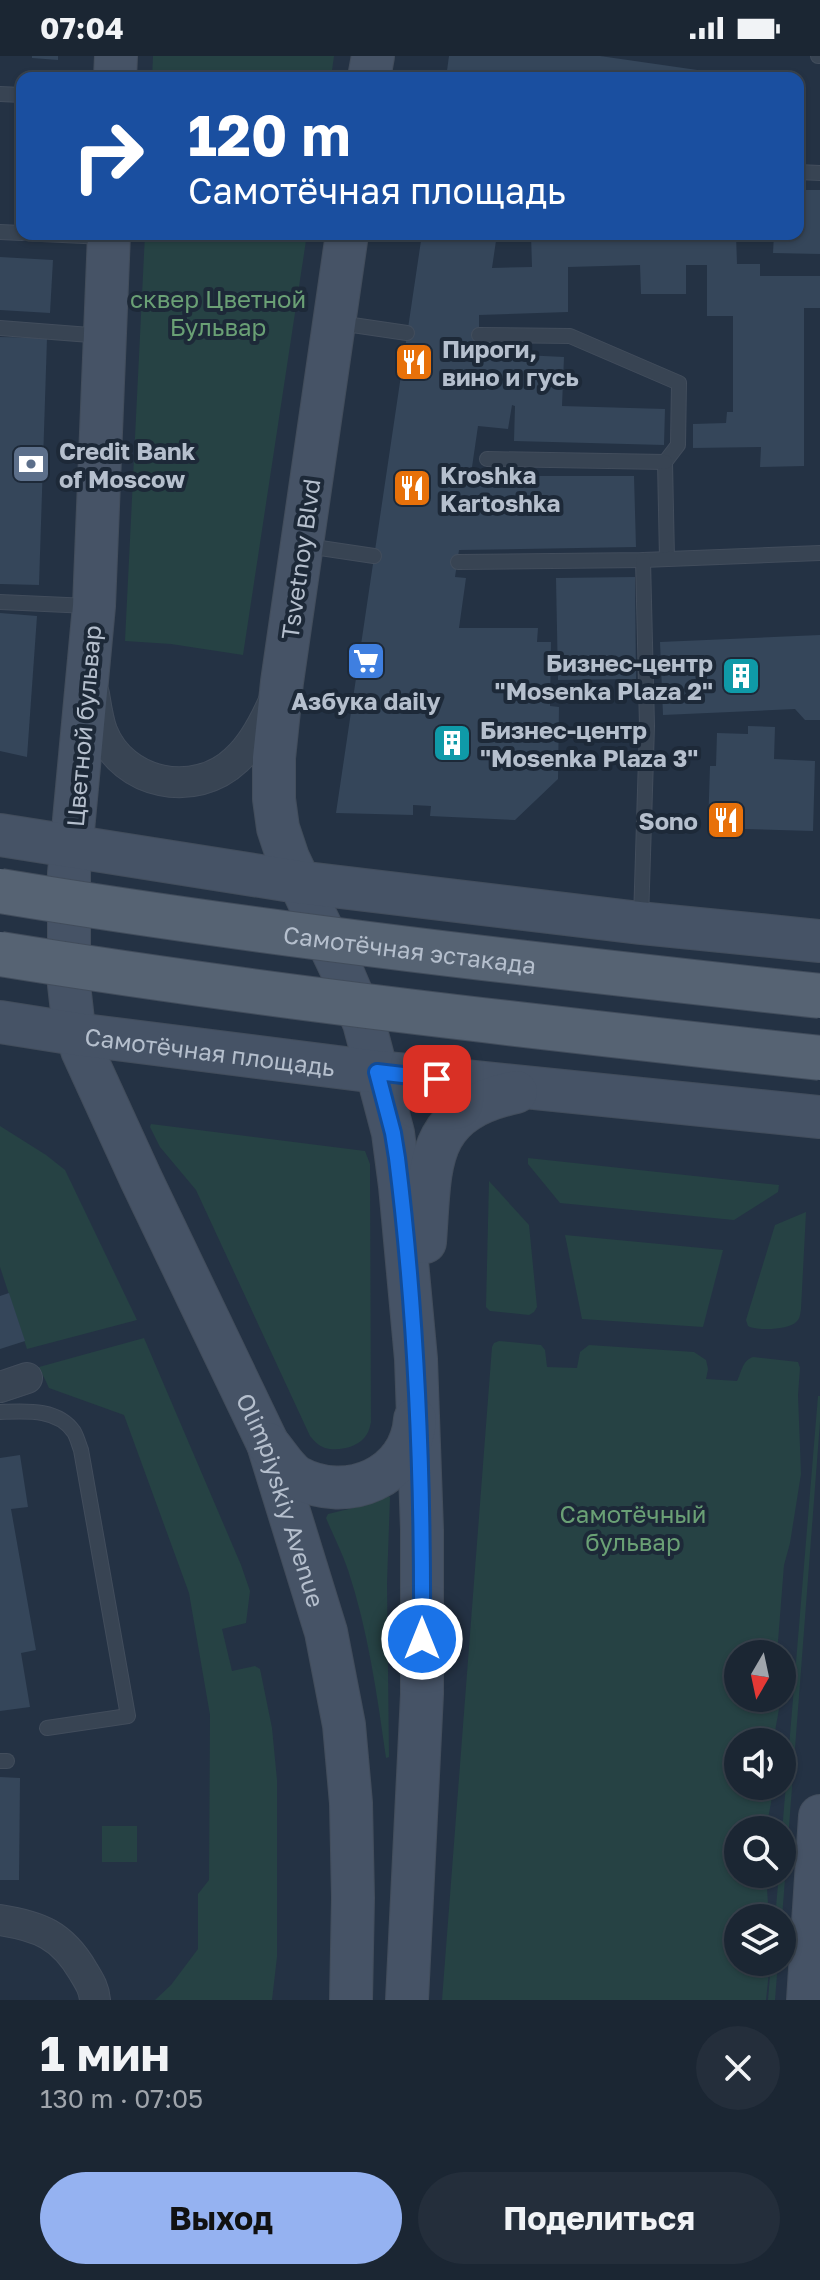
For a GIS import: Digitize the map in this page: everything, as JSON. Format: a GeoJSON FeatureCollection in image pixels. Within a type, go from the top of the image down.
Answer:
{"type":"FeatureCollection","features":[{"type":"Feature","properties":{"kind":"main road"},"geometry":{"type":"LineString","coordinates":[[94,606],[109,240]]}},
{"type":"Feature","properties":{"kind":"main road","name":"Tsvetnoy Blvd"},"geometry":{"type":"LineString","coordinates":[[298,882],[278,828],[274,758],[282,682],[346,240]]}},
{"type":"Feature","properties":{"kind":"main road","name":"Цветной бульвар"},"geometry":{"type":"LineString","coordinates":[[72,845],[94,606]]}},
{"type":"Feature","properties":{"kind":"main road"},"geometry":{"type":"LineString","coordinates":[[0,835],[298,882],[820,941]]}},
{"type":"Feature","properties":{"kind":"main road","name":"Самотёчная площадь"},"geometry":{"type":"LineString","coordinates":[[72,845],[69,985],[76,1034],[377,1072],[820,1117]]}},
{"type":"Feature","properties":{"kind":"main road","name":"Самотёчная площадь"},"geometry":{"type":"LineString","coordinates":[[298,882],[364,1023],[377,1072]]}},
{"type":"Feature","properties":{"kind":"main road","name":"Самотёчная эстакада"},"geometry":{"type":"LineString","coordinates":[[0,891],[287,934],[820,996]]}},
{"type":"Feature","properties":{"kind":"main road"},"geometry":{"type":"LineString","coordinates":[[0,954],[295,997],[820,1058]]}},
{"type":"Feature","properties":{"kind":"main road"},"geometry":{"type":"LineString","coordinates":[[0,1022],[76,1034]]}},
{"type":"Feature","properties":{"kind":"main road","name":"Olimpiyskiy Avenue"},"geometry":{"type":"LineString","coordinates":[[76,1034],[141,1179],[268,1444],[326,1632],[344,1725],[351,1803],[351,2000]]}},
{"type":"Feature","properties":{"kind":"main road"},"geometry":{"type":"LineString","coordinates":[[377,1072],[397,1158],[416,1359],[422,1530],[422,1694],[407,2000]]}},
{"type":"Feature","properties":{"kind":"main road"},"geometry":{"type":"LineString","coordinates":[[416,1359],[431,1171],[437,1145],[449,1125],[468,1109],[498,1095],[530,1088]]}},
{"type":"Feature","properties":{"kind":"main road"},"geometry":{"type":"LineString","coordinates":[[268,1444],[295,1475],[307,1481],[319,1486],[361,1485],[378,1479],[392,1469],[403,1454],[414,1432],[417,1402]]}},
{"type":"Feature","properties":{"kind":"main road"},"geometry":{"type":"LineString","coordinates":[[808,2000],[820,1816]]}},
{"type":"Feature","properties":{"kind":"street"},"geometry":{"type":"LineString","coordinates":[[90,661],[102,732],[117,755],[132,769],[167,783],[198,781],[217,774],[235,761],[251,743],[282,682]]}},
{"type":"Feature","properties":{"kind":"street"},"geometry":{"type":"LineString","coordinates":[[0,1920],[30,1924],[57,1938],[77,1961],[94,1990],[95,2000]]}},
{"type":"Feature","properties":{"kind":"lane"},"geometry":{"type":"LineString","coordinates":[[335,322],[407,333]]}},
{"type":"Feature","properties":{"kind":"lane"},"geometry":{"type":"LineString","coordinates":[[0,328],[105,336]]}},
{"type":"Feature","properties":{"kind":"lane"},"geometry":{"type":"LineString","coordinates":[[479,335],[570,336],[679,383],[678,445],[665,462],[667,559]]}},
{"type":"Feature","properties":{"kind":"lane"},"geometry":{"type":"LineString","coordinates":[[487,459],[665,462]]}},
{"type":"Feature","properties":{"kind":"lane"},"geometry":{"type":"LineString","coordinates":[[302,546],[374,556]]}},
{"type":"Feature","properties":{"kind":"lane"},"geometry":{"type":"LineString","coordinates":[[458,562],[643,560],[820,553]]}},
{"type":"Feature","properties":{"kind":"lane"},"geometry":{"type":"LineString","coordinates":[[640,923],[647,726],[643,560]]}},
{"type":"Feature","properties":{"kind":"lane"},"geometry":{"type":"LineString","coordinates":[[0,602],[94,606]]}},
{"type":"Feature","properties":{"kind":"lane"},"geometry":{"type":"LineString","coordinates":[[0,1412],[45,1413],[61,1419],[74,1432],[81,1450],[128,1716],[47,1728]]}},
{"type":"Feature","properties":{"kind":"green space"},"geometry":{"type":"Polygon","coordinates":[[[153,56],[334,56],[332,72],[152,72],[153,56]]]}},
{"type":"Feature","properties":{"kind":"green space","name":"сквер Цветной Бульвар"},"geometry":{"type":"Polygon","coordinates":[[[145,240],[306,240],[243,655],[171,644],[125,641],[145,240]]]}},
{"type":"Feature","properties":{"kind":"green space"},"geometry":{"type":"Polygon","coordinates":[[[151,1124],[365,1151],[370,1164],[371,1422],[368,1433],[359,1442],[342,1449],[330,1449],[310,1436],[196,1190],[160,1147],[151,1124]]]}},
{"type":"Feature","properties":{"kind":"green space"},"geometry":{"type":"Polygon","coordinates":[[[0,1126],[65,1170],[137,1320],[27,1349],[0,1267],[0,1126]]]}},
{"type":"Feature","properties":{"kind":"green space"},"geometry":{"type":"Polygon","coordinates":[[[528,1158],[779,1185],[778,1192],[734,1220],[560,1203],[528,1164],[528,1158]]]}},
{"type":"Feature","properties":{"kind":"green space"},"geometry":{"type":"Polygon","coordinates":[[[489,1181],[529,1225],[537,1307],[529,1315],[490,1311],[486,1307],[489,1181]]]}},
{"type":"Feature","properties":{"kind":"green space"},"geometry":{"type":"Polygon","coordinates":[[[806,1212],[799,1318],[792,1325],[780,1328],[748,1326],[746,1320],[775,1225],[806,1212]]]}},
{"type":"Feature","properties":{"kind":"green space"},"geometry":{"type":"Polygon","coordinates":[[[565,1235],[723,1250],[703,1327],[582,1319],[565,1235]]]}},
{"type":"Feature","properties":{"kind":"green space"},"geometry":{"type":"Polygon","coordinates":[[[144,1338],[250,1591],[246,1623],[222,1629],[232,1671],[255,1666],[260,1669],[272,1728],[277,1780],[277,1957],[272,2000],[155,2000],[171,1985],[198,1949],[198,1894],[209,1880],[210,1715],[189,1593],[124,1415],[49,1388],[39,1367],[144,1338]]]}},
{"type":"Feature","properties":{"kind":"green space","name":"Самотёчный бульвар"},"geometry":{"type":"Polygon","coordinates":[[[494,1343],[541,1345],[545,1350],[547,1367],[577,1368],[580,1352],[589,1345],[694,1352],[706,1360],[706,1379],[737,1381],[744,1364],[753,1357],[798,1362],[801,1474],[784,1565],[778,1640],[724,1640],[724,1712],[778,1712],[776,1728],[724,1728],[724,1800],[771,1800],[769,1816],[724,1816],[724,1888],[767,1888],[768,1904],[724,1904],[724,1976],[769,1976],[766,2000],[442,2000],[494,1343]]]}},
{"type":"Feature","properties":{"kind":"green space"},"geometry":{"type":"Polygon","coordinates":[[[820,1396],[796,1735],[796,1728],[791,1728],[792,1712],[796,1712],[796,1662],[820,1396]]]}},
{"type":"Feature","properties":{"kind":"green space"},"geometry":{"type":"Polygon","coordinates":[[[386,1495],[390,1497],[387,1583],[389,1757],[386,1758],[361,1616],[346,1563],[326,1518],[328,1514],[386,1495]]]}},
{"type":"Feature","properties":{"kind":"green space"},"geometry":{"type":"Polygon","coordinates":[[[785,1800],[791,1800],[790,1816],[783,1816],[785,1800]]]}},
{"type":"Feature","properties":{"kind":"green space"},"geometry":{"type":"Polygon","coordinates":[[[102,1826],[137,1826],[137,1862],[102,1862],[102,1826]]]}},
{"type":"Feature","properties":{"kind":"green space"},"geometry":{"type":"Polygon","coordinates":[[[778,1888],[784,1888],[783,1904],[776,1904],[778,1888]]]}},
{"type":"Feature","properties":{"kind":"green space"},"geometry":{"type":"Polygon","coordinates":[[[770,1976],[777,1976],[775,2000],[768,2000],[770,1976]]]}},
{"type":"Feature","properties":{"kind":"building"},"geometry":{"type":"Polygon","coordinates":[[[58,56],[58,60],[32,58],[58,56]]]}},
{"type":"Feature","properties":{"kind":"building"},"geometry":{"type":"Polygon","coordinates":[[[449,56],[600,56],[711,72],[447,72],[449,56]]]}},
{"type":"Feature","properties":{"kind":"building"},"geometry":{"type":"Polygon","coordinates":[[[804,190],[820,190],[820,254],[773,253],[774,240],[804,240],[804,190]]]}},
{"type":"Feature","properties":{"kind":"building"},"geometry":{"type":"Polygon","coordinates":[[[421,240],[496,240],[492,268],[532,267],[531,240],[736,240],[737,264],[760,264],[760,276],[820,276],[820,308],[804,308],[804,466],[760,467],[761,447],[693,448],[693,424],[726,423],[727,412],[733,412],[733,316],[707,316],[707,265],[686,265],[686,294],[641,294],[640,265],[568,267],[568,312],[479,315],[479,353],[564,357],[562,406],[665,409],[664,445],[514,441],[515,406],[512,405],[508,429],[478,426],[471,474],[634,476],[636,547],[459,550],[455,577],[466,578],[459,628],[538,628],[537,642],[551,642],[550,706],[559,707],[558,779],[515,820],[430,816],[431,806],[413,805],[413,815],[336,813],[421,240]]]}},
{"type":"Feature","properties":{"kind":"building"},"geometry":{"type":"Polygon","coordinates":[[[0,257],[53,260],[50,313],[0,310],[0,257]]]}},
{"type":"Feature","properties":{"kind":"building"},"geometry":{"type":"Polygon","coordinates":[[[0,337],[47,338],[39,585],[0,584],[0,337]]]}},
{"type":"Feature","properties":{"kind":"building"},"geometry":{"type":"Polygon","coordinates":[[[635,577],[636,679],[558,680],[556,578],[635,577]]]}},
{"type":"Feature","properties":{"kind":"building"},"geometry":{"type":"Polygon","coordinates":[[[0,613],[37,616],[27,757],[0,751],[0,613]]]}},
{"type":"Feature","properties":{"kind":"building","name":"Бизнес-центр \"Mosenka Plaza 2\""},"geometry":{"type":"Polygon","coordinates":[[[820,635],[820,720],[805,720],[795,709],[663,715],[660,642],[820,635]]]}},
{"type":"Feature","properties":{"kind":"building"},"geometry":{"type":"Polygon","coordinates":[[[748,726],[775,727],[774,759],[815,761],[813,831],[708,828],[710,766],[716,766],[717,733],[748,734],[748,726]]]}},
{"type":"Feature","properties":{"kind":"building"},"geometry":{"type":"Polygon","coordinates":[[[9,1293],[25,1341],[0,1349],[0,1296],[9,1293]]]}},
{"type":"Feature","properties":{"kind":"building"},"geometry":{"type":"Polygon","coordinates":[[[20,1455],[28,1507],[11,1509],[36,1650],[21,1653],[30,1707],[0,1711],[0,1458],[20,1455]]]}},
{"type":"Feature","properties":{"kind":"building"},"geometry":{"type":"Polygon","coordinates":[[[0,1777],[20,1778],[19,1880],[0,1880],[0,1777]]]}},
{"type":"Feature","properties":{"kind":"place","name":"Пироги, вино и гусь"},"geometry":{"type":"Point","coordinates":[414,362]}},
{"type":"Feature","properties":{"kind":"place","name":"Credit Bank of Moscow"},"geometry":{"type":"Point","coordinates":[31,464]}},
{"type":"Feature","properties":{"kind":"place","name":"Kroshka Kartoshka"},"geometry":{"type":"Point","coordinates":[412,488]}},
{"type":"Feature","properties":{"kind":"place","name":"Азбука daily"},"geometry":{"type":"Point","coordinates":[366,661]}},
{"type":"Feature","properties":{"kind":"place","name":"Бизнес-центр \"Mosenka Plaza 2\""},"geometry":{"type":"Point","coordinates":[741,676]}},
{"type":"Feature","properties":{"kind":"place","name":"Бизнес-центр \"Mosenka Plaza 3\""},"geometry":{"type":"Point","coordinates":[452,743]}},
{"type":"Feature","properties":{"kind":"place","name":"Sono"},"geometry":{"type":"Point","coordinates":[726,820]}},
{"type":"Feature","properties":{"kind":"route"},"geometry":{"type":"LineString","coordinates":[[422,1639],[416,1359],[397,1158],[377,1072],[437,1079]]}}]}
